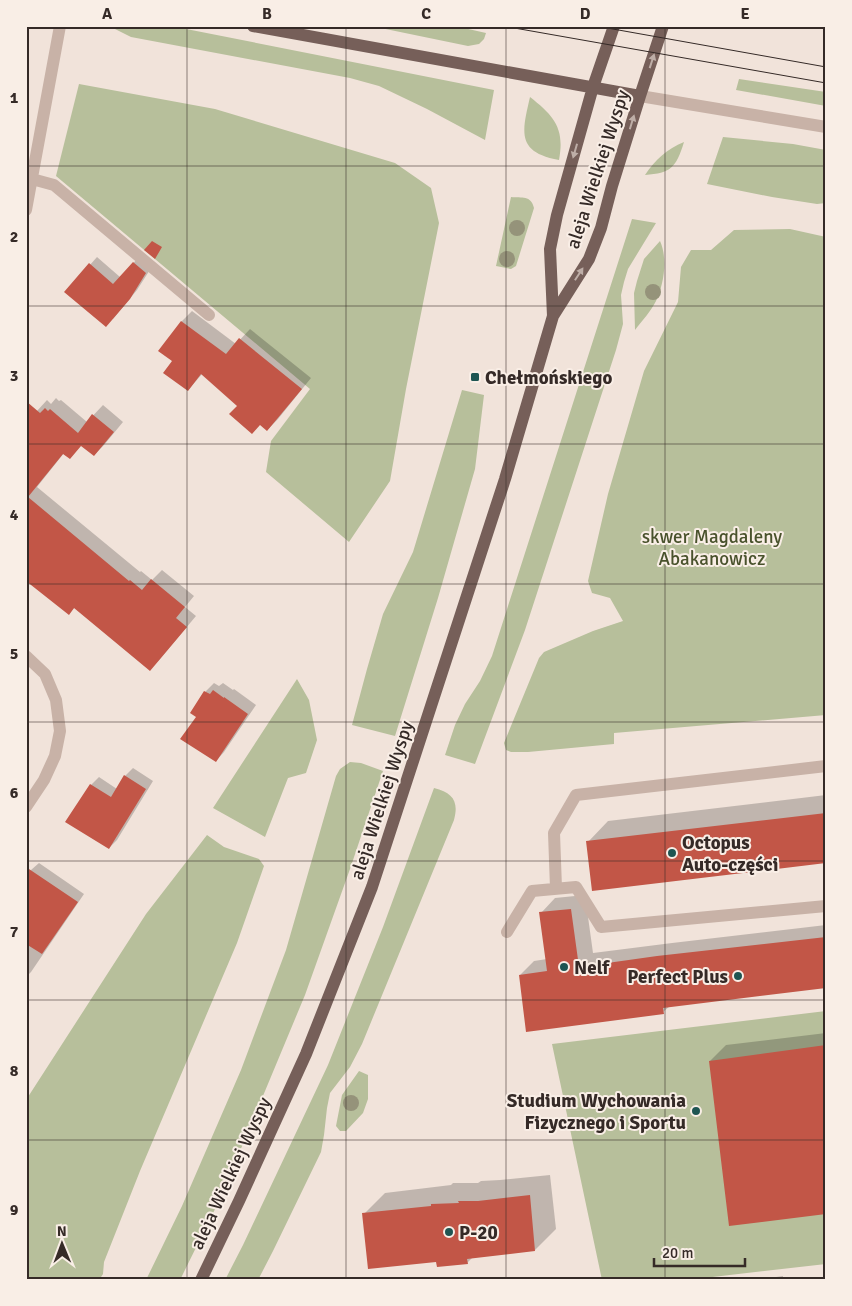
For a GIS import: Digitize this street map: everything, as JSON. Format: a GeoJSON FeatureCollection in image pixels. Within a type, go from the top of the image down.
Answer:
{"type":"FeatureCollection","features":[{"type":"Feature","properties":{"kind":"main road"},"geometry":{"type":"LineString","coordinates":[[254,26],[640,96]]}},
{"type":"Feature","properties":{"kind":"main road","name":"aleja Wielkiej Wyspy"},"geometry":{"type":"LineString","coordinates":[[553,316],[550,249],[557,215],[593,87],[614,26]]}},
{"type":"Feature","properties":{"kind":"main road","name":"aleja Wielkiej Wyspy"},"geometry":{"type":"LineString","coordinates":[[201,1280],[240,1200],[306,1054],[372,887],[505,479],[553,316],[588,259],[598,236],[663,26]]}},
{"type":"Feature","properties":{"kind":"street"},"geometry":{"type":"LineString","coordinates":[[26,210],[60,26]]}},
{"type":"Feature","properties":{"kind":"street"},"geometry":{"type":"LineString","coordinates":[[640,96],[826,127]]}},
{"type":"Feature","properties":{"kind":"street"},"geometry":{"type":"LineString","coordinates":[[32,179],[54,185],[209,316]]}},
{"type":"Feature","properties":{"kind":"street"},"geometry":{"type":"LineString","coordinates":[[26,656],[45,674],[56,700],[60,731],[55,756],[44,780],[26,807]]}},
{"type":"Feature","properties":{"kind":"street"},"geometry":{"type":"LineString","coordinates":[[556,888],[554,833],[576,795],[826,766]]}},
{"type":"Feature","properties":{"kind":"street"},"geometry":{"type":"LineString","coordinates":[[506,932],[532,891],[576,886],[601,927],[826,906]]}},
{"type":"Feature","properties":{"kind":"green space"},"geometry":{"type":"Polygon","coordinates":[[[109,26],[171,26],[494,90],[485,140],[379,86],[350,78],[131,37],[109,26]]]}},
{"type":"Feature","properties":{"kind":"green space"},"geometry":{"type":"Polygon","coordinates":[[[371,26],[455,26],[486,33],[484,39],[479,44],[468,46],[371,26]]]}},
{"type":"Feature","properties":{"kind":"green space"},"geometry":{"type":"Polygon","coordinates":[[[739,79],[826,92],[826,106],[736,90],[739,79]]]}},
{"type":"Feature","properties":{"kind":"green space"},"geometry":{"type":"Polygon","coordinates":[[[79,84],[215,109],[395,163],[431,188],[439,223],[390,481],[349,542],[266,472],[271,441],[310,389],[56,176],[79,84]]]}},
{"type":"Feature","properties":{"kind":"green space"},"geometry":{"type":"Polygon","coordinates":[[[530,97],[546,110],[556,124],[560,139],[559,160],[535,152],[525,139],[525,120],[530,97]]]}},
{"type":"Feature","properties":{"kind":"green space"},"geometry":{"type":"Polygon","coordinates":[[[723,137],[793,144],[826,150],[826,203],[817,204],[772,197],[707,184],[723,137]]]}},
{"type":"Feature","properties":{"kind":"green space"},"geometry":{"type":"Polygon","coordinates":[[[684,142],[678,158],[671,168],[661,173],[645,175],[662,156],[684,142]]]}},
{"type":"Feature","properties":{"kind":"green space"},"geometry":{"type":"Polygon","coordinates":[[[511,197],[528,199],[534,208],[516,266],[511,269],[496,266],[511,197]]]}},
{"type":"Feature","properties":{"kind":"green space"},"geometry":{"type":"Polygon","coordinates":[[[632,219],[656,223],[628,269],[621,295],[623,324],[616,350],[525,630],[475,764],[445,755],[455,725],[492,656],[632,219]]]}},
{"type":"Feature","properties":{"kind":"green space","name":"skwer Magdaleny Abakanowicz"},"geometry":{"type":"Polygon","coordinates":[[[790,229],[826,237],[826,715],[614,733],[614,744],[528,752],[511,752],[506,750],[504,743],[539,658],[544,652],[593,631],[623,621],[610,598],[592,593],[588,581],[608,494],[644,371],[678,302],[681,267],[691,250],[711,250],[734,230],[790,229]]]}},
{"type":"Feature","properties":{"kind":"green space"},"geometry":{"type":"Polygon","coordinates":[[[660,241],[664,256],[661,287],[654,305],[635,330],[634,293],[637,281],[644,259],[660,241]]]}},
{"type":"Feature","properties":{"kind":"green space"},"geometry":{"type":"Polygon","coordinates":[[[462,390],[484,395],[475,469],[438,598],[395,736],[352,725],[383,614],[413,552],[462,390]]]}},
{"type":"Feature","properties":{"kind":"green space"},"geometry":{"type":"Polygon","coordinates":[[[297,679],[309,700],[317,740],[306,773],[288,778],[265,837],[213,808],[297,679]]]}},
{"type":"Feature","properties":{"kind":"green space"},"geometry":{"type":"Polygon","coordinates":[[[350,762],[361,763],[383,771],[305,995],[220,1199],[180,1280],[146,1280],[182,1206],[241,1070],[286,950],[336,776],[340,769],[350,762]]]}},
{"type":"Feature","properties":{"kind":"green space"},"geometry":{"type":"Polygon","coordinates":[[[434,788],[446,792],[453,799],[456,808],[454,820],[362,1044],[350,1067],[330,1093],[321,1152],[258,1280],[225,1280],[328,1065],[383,927],[434,788]]]}},
{"type":"Feature","properties":{"kind":"green space"},"geometry":{"type":"Polygon","coordinates":[[[207,835],[224,847],[259,859],[264,866],[237,943],[140,1171],[104,1262],[103,1274],[99,1280],[26,1280],[26,1100],[146,914],[207,835]]]}},
{"type":"Feature","properties":{"kind":"green space","name":"Studium Wychowania Fizycznego i Sportu"},"geometry":{"type":"Polygon","coordinates":[[[826,1011],[826,1264],[704,1278],[704,1280],[602,1280],[552,1044],[826,1011]]]}},
{"type":"Feature","properties":{"kind":"green space"},"geometry":{"type":"Polygon","coordinates":[[[359,1071],[368,1075],[368,1099],[363,1113],[346,1131],[340,1131],[336,1126],[342,1095],[359,1071]]]}},
{"type":"Feature","properties":{"kind":"building"},"geometry":{"type":"Polygon","coordinates":[[[152,241],[162,247],[155,259],[144,250],[152,241]]]}},
{"type":"Feature","properties":{"kind":"building"},"geometry":{"type":"Polygon","coordinates":[[[133,262],[146,273],[130,299],[106,327],[64,292],[89,263],[113,284],[133,262]]]}},
{"type":"Feature","properties":{"kind":"building"},"geometry":{"type":"Polygon","coordinates":[[[181,321],[226,354],[239,338],[302,389],[267,431],[260,425],[252,434],[229,414],[237,406],[201,374],[188,391],[163,373],[172,361],[158,351],[181,321]]]}},
{"type":"Feature","properties":{"kind":"building"},"geometry":{"type":"Polygon","coordinates":[[[26,401],[40,413],[45,408],[48,411],[50,409],[78,433],[92,414],[114,432],[94,456],[81,446],[70,459],[63,454],[28,497],[129,581],[142,590],[151,579],[185,607],[176,618],[187,627],[150,671],[74,608],[69,615],[26,581],[26,401]]]}},
{"type":"Feature","properties":{"kind":"building"},"geometry":{"type":"Polygon","coordinates":[[[213,690],[248,714],[216,762],[180,739],[196,717],[190,713],[204,691],[210,694],[213,690]]]}},
{"type":"Feature","properties":{"kind":"building"},"geometry":{"type":"Polygon","coordinates":[[[124,775],[146,789],[109,849],[65,822],[90,784],[111,797],[124,775]]]}},
{"type":"Feature","properties":{"kind":"building"},"geometry":{"type":"Polygon","coordinates":[[[826,813],[826,863],[592,891],[586,841],[826,813]]]}},
{"type":"Feature","properties":{"kind":"building"},"geometry":{"type":"Polygon","coordinates":[[[26,867],[78,902],[42,954],[26,944],[26,867]]]}},
{"type":"Feature","properties":{"kind":"building"},"geometry":{"type":"Polygon","coordinates":[[[571,909],[579,967],[657,956],[826,937],[826,988],[663,1008],[664,1014],[526,1032],[519,975],[547,971],[539,912],[571,909]]]}},
{"type":"Feature","properties":{"kind":"building"},"geometry":{"type":"Polygon","coordinates":[[[826,1045],[826,1214],[729,1226],[709,1061],[826,1045]]]}},
{"type":"Feature","properties":{"kind":"building","name":"P-20"},"geometry":{"type":"Polygon","coordinates":[[[530,1195],[535,1251],[467,1259],[468,1264],[437,1267],[436,1262],[368,1269],[362,1213],[431,1206],[431,1204],[459,1203],[458,1201],[478,1201],[530,1195]]]}},
{"type":"Feature","properties":{"kind":"tram line"},"geometry":{"type":"LineString","coordinates":[[503,26],[826,83]]}},
{"type":"Feature","properties":{"kind":"tram line"},"geometry":{"type":"LineString","coordinates":[[596,26],[826,67]]}},
{"type":"Feature","properties":{"kind":"place","name":"Chełmońskiego"},"geometry":{"type":"Point","coordinates":[475,377]}},
{"type":"Feature","properties":{"kind":"place","name":"Octopus Auto-części"},"geometry":{"type":"Point","coordinates":[672,853]}},
{"type":"Feature","properties":{"kind":"place","name":"Nelf"},"geometry":{"type":"Point","coordinates":[564,967]}},
{"type":"Feature","properties":{"kind":"place","name":"Perfect Plus"},"geometry":{"type":"Point","coordinates":[738,976]}},
{"type":"Feature","properties":{"kind":"place","name":"Studium Wychowania Fizycznego i Sportu"},"geometry":{"type":"Point","coordinates":[696,1111]}},
{"type":"Feature","properties":{"kind":"place","name":"P-20"},"geometry":{"type":"Point","coordinates":[449,1232]}}]}
